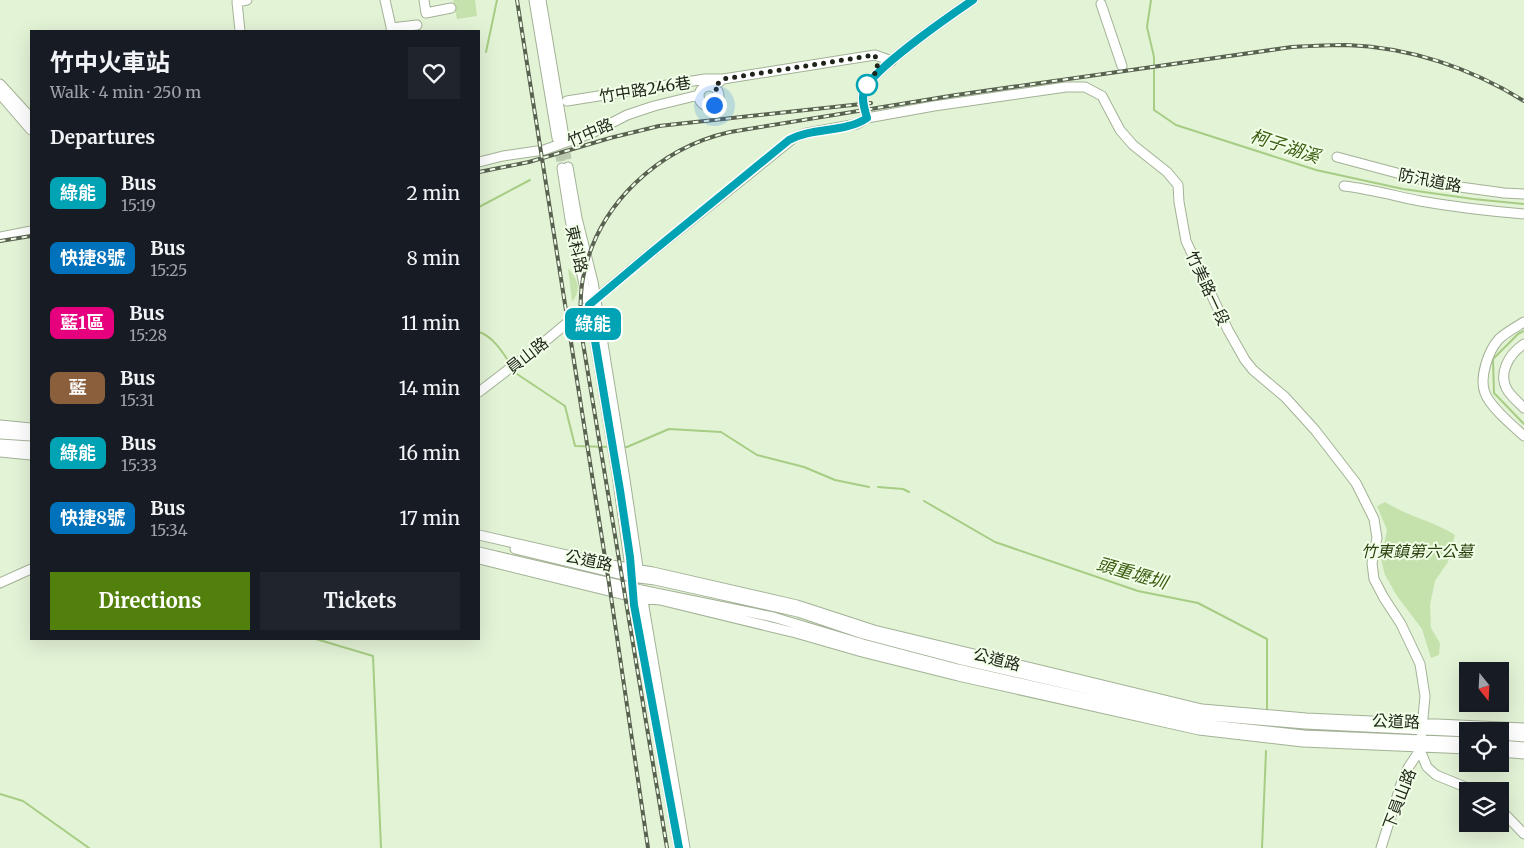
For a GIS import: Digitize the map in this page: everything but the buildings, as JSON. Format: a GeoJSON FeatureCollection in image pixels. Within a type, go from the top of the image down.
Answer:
{"type":"FeatureCollection","features":[{"type":"Feature","properties":{"kind":"street"},"geometry":{"type":"LineString","coordinates":[[240,30],[237,2],[246,0]]}},
{"type":"Feature","properties":{"kind":"street"},"geometry":{"type":"LineString","coordinates":[[385,0],[392,30],[417,25]]}},
{"type":"Feature","properties":{"kind":"street"},"geometry":{"type":"LineString","coordinates":[[424,0],[426,13],[451,8]]}},
{"type":"Feature","properties":{"kind":"street"},"geometry":{"type":"LineString","coordinates":[[534,0],[560,138],[541,0]]}},
{"type":"Feature","properties":{"kind":"street"},"geometry":{"type":"LineString","coordinates":[[867,118],[863,94],[866,86],[876,74],[973,0]]}},
{"type":"Feature","properties":{"kind":"street"},"geometry":{"type":"LineString","coordinates":[[1101,4],[1122,66]]}},
{"type":"Feature","properties":{"kind":"street"},"geometry":{"type":"LineString","coordinates":[[714,87],[718,91],[719,97],[714,105],[705,106],[700,101],[700,90],[704,87],[714,87],[723,79],[875,55],[892,61]]}},
{"type":"Feature","properties":{"kind":"street"},"geometry":{"type":"LineString","coordinates":[[875,55],[876,74]]}},
{"type":"Feature","properties":{"kind":"street","name":"竹中路246巷"},"geometry":{"type":"LineString","coordinates":[[567,101],[704,79],[723,79]]}},
{"type":"Feature","properties":{"kind":"street"},"geometry":{"type":"LineString","coordinates":[[0,84],[30,117]]}},
{"type":"Feature","properties":{"kind":"street","name":"竹美路一段"},"geometry":{"type":"LineString","coordinates":[[867,118],[934,106],[1066,87],[1085,88],[1102,96],[1120,130],[1133,145],[1167,172],[1178,185],[1186,241],[1228,330],[1246,360],[1253,370],[1284,397],[1315,430],[1360,490],[1370,509],[1377,538],[1372,563],[1374,579],[1412,644],[1420,664],[1425,686],[1420,746]]}},
{"type":"Feature","properties":{"kind":"street"},"geometry":{"type":"LineString","coordinates":[[0,94],[30,129]]}},
{"type":"Feature","properties":{"kind":"street","name":"竹中路"},"geometry":{"type":"LineString","coordinates":[[480,162],[503,156],[544,150],[592,133],[627,115],[699,95]]}},
{"type":"Feature","properties":{"kind":"street","name":"員山路"},"geometry":{"type":"LineString","coordinates":[[480,391],[789,140],[807,133],[857,124],[867,118]]}},
{"type":"Feature","properties":{"kind":"street","name":"防汛道路"},"geometry":{"type":"LineString","coordinates":[[1337,157],[1438,184],[1524,194]]}},
{"type":"Feature","properties":{"kind":"street","name":"東科路"},"geometry":{"type":"LineString","coordinates":[[565,168],[570,219],[592,302],[615,436],[637,593]]}},
{"type":"Feature","properties":{"kind":"street"},"geometry":{"type":"LineString","coordinates":[[1344,186],[1369,189],[1422,201],[1524,214]]}},
{"type":"Feature","properties":{"kind":"street"},"geometry":{"type":"LineString","coordinates":[[0,237],[30,232]]}},
{"type":"Feature","properties":{"kind":"street"},"geometry":{"type":"LineString","coordinates":[[1524,322],[1499,339],[1484,365],[1485,393],[1502,416],[1524,436]]}},
{"type":"Feature","properties":{"kind":"street"},"geometry":{"type":"LineString","coordinates":[[1524,344],[1512,354],[1504,369],[1503,378],[1508,392],[1524,408]]}},
{"type":"Feature","properties":{"kind":"street"},"geometry":{"type":"LineString","coordinates":[[0,425],[30,428]]}},
{"type":"Feature","properties":{"kind":"street"},"geometry":{"type":"LineString","coordinates":[[0,434],[30,436]]}},
{"type":"Feature","properties":{"kind":"street"},"geometry":{"type":"LineString","coordinates":[[0,444],[30,450]]}},
{"type":"Feature","properties":{"kind":"street"},"geometry":{"type":"LineString","coordinates":[[0,452],[30,450]]}},
{"type":"Feature","properties":{"kind":"street","name":"公道路"},"geometry":{"type":"LineString","coordinates":[[480,535],[590,564]]}},
{"type":"Feature","properties":{"kind":"street","name":"公道路"},"geometry":{"type":"LineString","coordinates":[[480,540],[635,573],[798,612],[863,634],[958,659],[1200,715],[1305,724],[1524,728]]}},
{"type":"Feature","properties":{"kind":"street","name":"公道路"},"geometry":{"type":"LineString","coordinates":[[480,552],[592,583]]}},
{"type":"Feature","properties":{"kind":"street","name":"公道路"},"geometry":{"type":"LineString","coordinates":[[480,559],[637,593],[773,616],[864,644],[958,669],[1201,724],[1459,748]]}},
{"type":"Feature","properties":{"kind":"street"},"geometry":{"type":"LineString","coordinates":[[0,583],[30,569]]}},
{"type":"Feature","properties":{"kind":"street"},"geometry":{"type":"LineString","coordinates":[[637,593],[679,848]]}},
{"type":"Feature","properties":{"kind":"street"},"geometry":{"type":"LineString","coordinates":[[637,593],[685,848]]}},
{"type":"Feature","properties":{"kind":"street","name":"公道路"},"geometry":{"type":"LineString","coordinates":[[1422,726],[1459,731]]}},
{"type":"Feature","properties":{"kind":"street"},"geometry":{"type":"LineString","coordinates":[[1509,736],[1524,737]]}},
{"type":"Feature","properties":{"kind":"street","name":"公道路"},"geometry":{"type":"LineString","coordinates":[[1420,746],[1459,743]]}},
{"type":"Feature","properties":{"kind":"street"},"geometry":{"type":"LineString","coordinates":[[1420,746],[1427,768],[1436,775],[1459,784]]}},
{"type":"Feature","properties":{"kind":"street","name":"下員山路"},"geometry":{"type":"LineString","coordinates":[[1381,848],[1408,768],[1420,746]]}},
{"type":"Feature","properties":{"kind":"street"},"geometry":{"type":"LineString","coordinates":[[1509,746],[1524,747]]}},
{"type":"Feature","properties":{"kind":"street"},"geometry":{"type":"LineString","coordinates":[[1509,753],[1524,754]]}},
{"type":"Feature","properties":{"kind":"street"},"geometry":{"type":"LineString","coordinates":[[1509,818],[1524,834]]}},
{"type":"Feature","properties":{"kind":"green space"},"geometry":{"type":"Polygon","coordinates":[[[453,0],[475,0],[477,16],[457,19],[453,0]]]}},
{"type":"Feature","properties":{"kind":"green space"},"geometry":{"type":"Polygon","coordinates":[[[1062,78],[1063,90],[1032,94],[1030,82],[1062,78]]]}},
{"type":"Feature","properties":{"kind":"green space"},"geometry":{"type":"Polygon","coordinates":[[[568,268],[578,285],[577,293],[572,302],[568,268]]]}},
{"type":"Feature","properties":{"kind":"green space","name":"竹東鎮第六公墓"},"geometry":{"type":"Polygon","coordinates":[[[1385,502],[1455,535],[1448,562],[1435,581],[1430,605],[1431,628],[1440,643],[1439,655],[1431,658],[1422,629],[1397,596],[1385,575],[1381,559],[1387,530],[1377,506],[1385,502]]]}},
{"type":"Feature","properties":{"kind":"waterway","name":"頭重壢圳"},"geometry":{"type":"LineString","coordinates":[[486,52],[497,0]]}},
{"type":"Feature","properties":{"kind":"waterway","name":"柯子湖溪"},"geometry":{"type":"LineString","coordinates":[[1151,0],[1147,27],[1154,57],[1154,110],[1176,125],[1316,170],[1403,189],[1524,204]]}},
{"type":"Feature","properties":{"kind":"waterway","name":"頭重壢圳"},"geometry":{"type":"LineString","coordinates":[[480,206],[530,180]]}},
{"type":"Feature","properties":{"kind":"waterway","name":"柯子湖溪"},"geometry":{"type":"LineString","coordinates":[[1524,331],[1518,334],[1493,359],[1494,393],[1524,424]]}},
{"type":"Feature","properties":{"kind":"waterway","name":"頭重壢圳"},"geometry":{"type":"LineString","coordinates":[[480,332],[492,340],[509,362]]}},
{"type":"Feature","properties":{"kind":"waterway","name":"頭重壢圳"},"geometry":{"type":"LineString","coordinates":[[515,371],[565,406],[575,446],[610,447]]}},
{"type":"Feature","properties":{"kind":"waterway","name":"頭重壢圳"},"geometry":{"type":"LineString","coordinates":[[622,447],[627,447],[669,429],[721,432],[757,455],[804,467],[835,480],[869,487]]}},
{"type":"Feature","properties":{"kind":"waterway","name":"頭重壢圳"},"geometry":{"type":"LineString","coordinates":[[878,487],[903,489],[909,492]]}},
{"type":"Feature","properties":{"kind":"waterway","name":"頭重壢圳"},"geometry":{"type":"LineString","coordinates":[[924,501],[995,542],[1138,591],[1198,603],[1267,639],[1267,711]]}},
{"type":"Feature","properties":{"kind":"waterway"},"geometry":{"type":"LineString","coordinates":[[319,640],[373,656],[381,848]]}},
{"type":"Feature","properties":{"kind":"waterway","name":"頭重壢圳"},"geometry":{"type":"LineString","coordinates":[[1262,848],[1266,751]]}},
{"type":"Feature","properties":{"kind":"waterway"},"geometry":{"type":"LineString","coordinates":[[0,794],[23,801],[89,848]]}},
{"type":"Feature","properties":{"kind":"tunnel"},"geometry":{"type":"LineString","coordinates":[[564,137],[568,167]]}},
{"type":"Feature","properties":{"kind":"tunnel"},"geometry":{"type":"LineString","coordinates":[[557,139],[562,168]]}},
{"type":"Feature","properties":{"kind":"railway"},"geometry":{"type":"LineString","coordinates":[[517,0],[609,583],[648,848]]}},
{"type":"Feature","properties":{"kind":"railway"},"geometry":{"type":"LineString","coordinates":[[667,848],[581,331],[580,304],[582,284],[590,251],[602,226],[635,183],[679,151],[704,140],[730,132],[956,95],[1292,47],[1346,45],[1393,50],[1416,55],[1461,69],[1504,89],[1524,101]]}},
{"type":"Feature","properties":{"kind":"railway"},"geometry":{"type":"LineString","coordinates":[[480,172],[529,162],[610,138],[659,126],[871,103]]}},
{"type":"Feature","properties":{"kind":"railway"},"geometry":{"type":"LineString","coordinates":[[0,241],[30,236]]}},
{"type":"Feature","properties":{"kind":"bus line","name":"綠能"},"geometry":{"type":"LineString","coordinates":[[679,848],[631,588],[630,557],[589,305],[789,140],[801,134],[857,124],[867,118],[863,94],[866,86],[876,74],[973,0]]}},
{"type":"Feature","properties":{"kind":"route"},"geometry":{"type":"LineString","coordinates":[[714,105],[719,97],[718,91],[714,87],[723,79],[875,55],[878,69],[867,85]]}}]}
